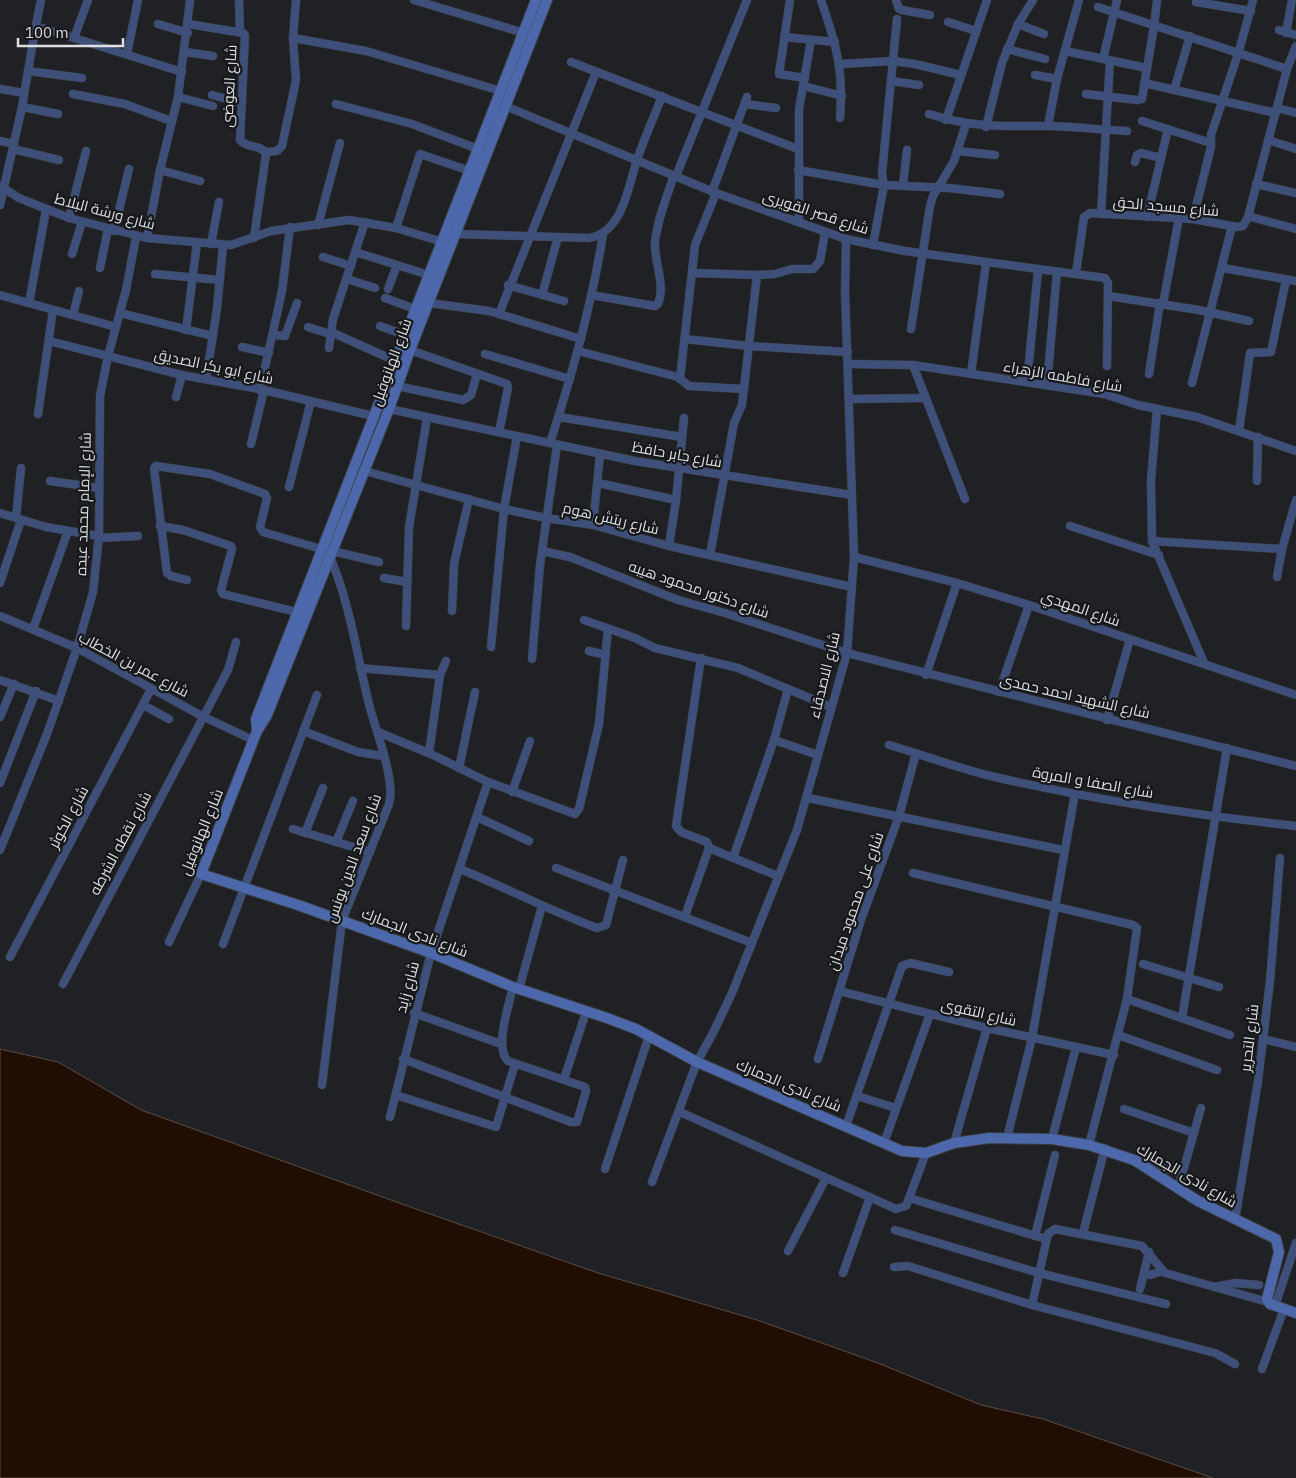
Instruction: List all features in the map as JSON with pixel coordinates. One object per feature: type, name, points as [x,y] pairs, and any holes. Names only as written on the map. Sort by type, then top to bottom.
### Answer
[{"type":"street","points":[[0,205],[2,187],[22,107],[41,0]]},
{"type":"street","points":[[74,38],[88,0]]},
{"type":"street","points":[[127,54],[138,0]]},
{"type":"street","points":[[147,238],[160,170],[178,97],[188,33],[190,0]]},
{"type":"street","points":[[239,0],[240,32]]},
{"type":"street","points":[[254,238],[266,152],[276,151],[282,146],[296,80],[293,38],[296,0]]},
{"type":"street","points":[[414,0],[524,33]]},
{"type":"street","name":"شارع الهانوفيل","points":[[169,942],[201,874],[255,736],[267,715],[365,471],[397,386],[405,335],[536,0]]},
{"type":"street","name":"شارع الهانوفيل","points":[[255,736],[256,719],[373,416],[400,363],[410,350],[547,0]]},
{"type":"street","points":[[591,295],[655,306],[658,304],[661,286],[655,254],[655,241],[675,176],[747,0]]},
{"type":"street","points":[[790,0],[778,74],[842,96]]},
{"type":"street","points":[[821,0],[840,64],[842,96],[840,118]]},
{"type":"street","points":[[896,0],[899,9],[930,14]]},
{"type":"street","points":[[946,120],[987,0]]},
{"type":"street","points":[[986,127],[1007,49],[1018,24],[1033,0]]},
{"type":"street","points":[[1048,126],[1057,79],[1079,0]]},
{"type":"street","points":[[1101,214],[1108,96],[1107,60],[1117,0]]},
{"type":"street","points":[[1086,94],[1139,100],[1142,96],[1157,0]]},
{"type":"street","points":[[1193,219],[1211,142],[1210,135],[1239,52],[1253,0]]},
{"type":"street","points":[[1292,0],[1283,31],[1296,35]]},
{"type":"street","points":[[1196,2],[1251,11]]},
{"type":"street","points":[[1098,7],[1239,52],[1287,71],[1296,77]]},
{"type":"street","points":[[873,245],[884,185],[882,173],[898,19]]},
{"type":"street","points":[[948,22],[976,31]]},
{"type":"street","points":[[158,24],[188,33]]},
{"type":"street","name":"شارع العوضى","points":[[188,24],[240,32],[245,35],[240,140],[246,145],[263,149],[266,152]]},
{"type":"street","points":[[1018,24],[1044,34]]},
{"type":"street","points":[[35,30],[42,28],[182,72]]},
{"type":"street","points":[[1174,90],[1190,36]]},
{"type":"street","points":[[784,37],[835,42]]},
{"type":"street","points":[[293,38],[366,51],[500,90]]},
{"type":"street","points":[[799,221],[799,109],[811,40]]},
{"type":"street","points":[[1296,46],[1276,110],[1248,217],[1296,229]]},
{"type":"street","points":[[1007,49],[1044,59]]},
{"type":"street","points":[[1065,50],[1147,68]]},
{"type":"street","points":[[185,52],[213,56]]},
{"type":"street","points":[[840,64],[893,61],[961,75]]},
{"type":"street","points":[[571,62],[662,96],[736,127],[798,149]]},
{"type":"street","points":[[28,72],[82,78]]},
{"type":"street","points":[[499,314],[508,285],[531,237],[596,72]]},
{"type":"street","points":[[1035,75],[1057,79]]},
{"type":"street","points":[[891,81],[919,85]]},
{"type":"street","points":[[1144,83],[1222,101],[1296,114]]},
{"type":"street","points":[[0,89],[24,93]]},
{"type":"street","points":[[73,94],[125,104],[172,121]]},
{"type":"street","points":[[212,95],[242,103]]},
{"type":"street","points":[[532,659],[542,551],[554,444],[559,417],[581,339],[603,234],[618,216],[637,159],[662,96]]},
{"type":"street","points":[[178,97],[213,106]]},
{"type":"street","points":[[680,379],[697,238],[736,127],[746,100],[776,108]]},
{"type":"street","points":[[336,104],[412,124],[478,148]]},
{"type":"street","name":"شارع قصر القويرى","points":[[505,106],[714,192],[846,239],[923,254],[1105,278],[1108,283],[1107,366]]},
{"type":"street","points":[[22,107],[58,114]]},
{"type":"street","points":[[929,114],[946,120],[986,127],[1048,126],[1127,132]]},
{"type":"street","points":[[1142,121],[1211,142]]},
{"type":"street","points":[[911,329],[929,212],[937,189],[948,173],[966,124]]},
{"type":"street","points":[[1147,217],[1168,129]]},
{"type":"street","points":[[1268,140],[1296,149]]},
{"type":"street","points":[[0,141],[13,147],[58,160]]},
{"type":"street","points":[[318,225],[340,143]]},
{"type":"street","points":[[69,218],[86,150]]},
{"type":"street","points":[[903,185],[908,150]]},
{"type":"street","points":[[957,151],[995,155]]},
{"type":"street","points":[[1135,162],[1137,155],[1141,153],[1161,158]]},
{"type":"street","points":[[396,228],[420,154],[470,170]]},
{"type":"street","points":[[100,268],[129,169]]},
{"type":"street","points":[[160,170],[200,180]]},
{"type":"street","points":[[798,170],[884,185],[1000,194]]},
{"type":"street","points":[[1256,184],[1296,193]]},
{"type":"street","name":"شارع ورشة البلاط","points":[[2,187],[46,210],[82,222],[147,238],[223,245],[239,244],[290,227],[349,220],[396,228],[442,242]]},
{"type":"street","points":[[211,244],[219,202]]},
{"type":"street","points":[[30,304],[46,210]]},
{"type":"street","name":"شارع مسجد الحق","points":[[1076,274],[1084,217],[1090,213],[1193,219],[1232,226],[1243,226],[1248,217]]},
{"type":"street","points":[[1149,374],[1178,218]]},
{"type":"street","points":[[72,254],[82,222]]},
{"type":"street","points":[[329,348],[330,333],[365,222]]},
{"type":"street","points":[[1192,383],[1223,268],[1232,226]]},
{"type":"street","points":[[251,444],[274,335],[290,227]]},
{"type":"street","points":[[692,273],[757,275],[816,268],[820,261],[825,232]]},
{"type":"street","points":[[456,234],[486,233],[531,237],[589,238],[603,234]]},
{"type":"street","name":"شارع الإمام محمد عبده","points":[[0,850],[59,701],[93,592],[99,537],[100,405],[108,356],[120,313],[136,236]]},
{"type":"street","points":[[542,295],[558,237]]},
{"type":"street","name":"شارع الاصدقاء","points":[[652,1182],[680,1112],[697,1062],[713,1033],[752,943],[808,798],[818,755],[847,653],[854,557],[845,292],[846,239]]},
{"type":"street","points":[[186,330],[198,243]]},
{"type":"street","points":[[206,379],[213,336],[223,245]]},
{"type":"street","points":[[355,252],[429,275]]},
{"type":"street","points":[[323,256],[351,266]]},
{"type":"street","points":[[971,374],[986,263]]},
{"type":"street","points":[[388,289],[397,265]]},
{"type":"street","points":[[1223,268],[1296,281]]},
{"type":"street","points":[[1027,382],[1038,270]]},
{"type":"street","points":[[1047,385],[1057,272]]},
{"type":"street","points":[[155,274],[220,280]]},
{"type":"street","points":[[710,555],[734,423],[742,405],[757,275]]},
{"type":"street","points":[[346,279],[375,288]]},
{"type":"street","points":[[1238,431],[1250,353],[1271,352],[1286,280]]},
{"type":"street","points":[[508,285],[564,302]]},
{"type":"street","points":[[73,315],[79,292]]},
{"type":"street","points":[[0,295],[116,327]]},
{"type":"street","points":[[1108,296],[1249,321]]},
{"type":"street","points":[[384,298],[415,309]]},
{"type":"street","points":[[274,335],[285,336],[296,303]]},
{"type":"street","points":[[429,303],[499,314],[581,339]]},
{"type":"street","points":[[38,414],[53,310]]},
{"type":"street","points":[[120,313],[213,336]]},
{"type":"street","points":[[380,326],[405,335]]},
{"type":"street","points":[[308,327],[330,333],[400,363]]},
{"type":"street","points":[[685,339],[749,346],[848,352]]},
{"type":"street","name":"شارع ابو بكر الصديق","points":[[49,341],[182,375],[262,390],[373,416]]},
{"type":"street","points":[[242,347],[269,353]]},
{"type":"street","points":[[410,350],[508,386],[499,432]]},
{"type":"street","points":[[578,351],[680,379],[689,386],[744,389]]},
{"type":"street","points":[[485,354],[570,379]]},
{"type":"street","name":"شارع فاطمه الزهراء","points":[[848,364],[913,365],[1104,394],[1156,409],[1196,417],[1296,451]]},
{"type":"street","points":[[913,365],[965,499]]},
{"type":"street","points":[[397,386],[463,400],[471,395],[477,374]]},
{"type":"street","points":[[176,397],[182,375]]},
{"type":"street","points":[[849,399],[925,398]]},
{"type":"street","points":[[289,487],[311,401]]},
{"type":"street","name":"شارع جابر حافظ","points":[[389,409],[600,454],[725,476],[852,495]]},
{"type":"street","points":[[1156,409],[1151,480],[1152,541],[1204,663]]},
{"type":"street","points":[[559,417],[682,437]]},
{"type":"street","points":[[406,626],[409,527],[427,418]]},
{"type":"street","points":[[669,546],[680,468],[684,418]]},
{"type":"street","points":[[491,648],[504,509],[516,436]]},
{"type":"street","points":[[1257,481],[1258,437]]},
{"type":"street","points":[[593,525],[600,454]]},
{"type":"street","points":[[187,580],[168,575],[160,526],[154,467],[210,474],[265,494],[267,498],[260,528],[263,532],[321,548]]},
{"type":"street","points":[[0,583],[18,519],[21,468]]},
{"type":"street","name":"شارع ريتش هوم","points":[[365,471],[504,509],[593,525],[669,546],[852,587]]},
{"type":"street","points":[[50,481],[99,488]]},
{"type":"street","name":"شارع ريتش هوم","points":[[598,483],[676,500]]},
{"type":"street","points":[[452,611],[454,564],[469,500]]},
{"type":"street","points":[[1277,577],[1282,549],[1296,500]]},
{"type":"street","points":[[0,513],[46,527],[99,537],[138,536]]},
{"type":"street","points":[[160,526],[183,530],[231,546],[232,549],[221,590],[223,594],[297,612]]},
{"type":"street","points":[[1070,526],[1159,555]]},
{"type":"street","points":[[33,629],[68,531]]},
{"type":"street","points":[[1152,541],[1282,549]]},
{"type":"street","name":"شارع دكتور محمود هيبه","points":[[542,551],[570,557],[656,592],[847,653]]},
{"type":"street","points":[[331,554],[379,562]]},
{"type":"street","name":"شارع سعد الدين يونس","points":[[322,1086],[342,921],[391,798],[378,732],[331,554]]},
{"type":"street","name":"شارع المهدي","points":[[854,557],[957,583],[1029,605],[1296,695]]},
{"type":"street","points":[[384,578],[408,582]]},
{"type":"street","points":[[926,675],[957,583]]},
{"type":"street","points":[[999,692],[1029,605]]},
{"type":"street","name":"شارع عمر بن الخطاب","points":[[0,616],[77,648],[202,716],[255,736]]},
{"type":"street","points":[[584,620],[655,648],[738,668],[831,708]]},
{"type":"street","points":[[378,732],[429,753],[512,792],[572,815],[575,814],[579,809],[599,724],[608,628]]},
{"type":"street","points":[[1107,720],[1130,640]]},
{"type":"street","name":"شارع نقطه الشرطه","points":[[62,984],[228,670],[236,642]]},
{"type":"street","points":[[589,651],[606,655]]},
{"type":"street","name":"شارع الشهيد احمد حمدى","points":[[847,653],[926,675],[1296,766]]},
{"type":"street","points":[[701,658],[676,826],[681,832],[706,842],[710,848],[778,876]]},
{"type":"street","points":[[429,753],[440,675],[446,661]]},
{"type":"street","points":[[360,668],[440,675]]},
{"type":"street","points":[[0,680],[36,691],[59,701]]},
{"type":"street","points":[[0,717],[14,684]]},
{"type":"street","name":"شارع الكوثر","points":[[10,957],[151,689]]},
{"type":"street","points":[[733,858],[774,740],[788,689]]},
{"type":"street","points":[[0,783],[36,691]]},
{"type":"street","points":[[459,768],[475,692]]},
{"type":"street","points":[[223,944],[317,695]]},
{"type":"street","points":[[143,705],[169,719]]},
{"type":"street","points":[[303,732],[350,750],[383,756]]},
{"type":"street","points":[[774,740],[818,755]]},
{"type":"street","points":[[512,792],[530,741]]},
{"type":"street","name":"شارع الصفا و المروة","points":[[889,744],[993,777],[1216,817],[1296,826]]},
{"type":"street","points":[[1182,1018],[1227,748]]},
{"type":"street","name":"شارع على محمود ميدان","points":[[818,1059],[861,920],[899,816],[916,753]]},
{"type":"street","name":"شارع زايد","points":[[390,1117],[414,1013],[431,952],[488,782]]},
{"type":"street","points":[[305,833],[323,788]]},
{"type":"street","points":[[1007,1138],[1032,1038],[1075,793]]},
{"type":"street","points":[[808,798],[1064,850]]},
{"type":"street","points":[[336,842],[353,801]]},
{"type":"street","points":[[477,817],[529,841]]},
{"type":"street","points":[[293,829],[370,852]]},
{"type":"street","points":[[685,916],[710,848]]},
{"type":"street","name":"شارع التحرير","points":[[1235,1220],[1263,1040],[1270,982],[1280,858]]},
{"type":"street","points":[[460,869],[528,897],[542,906],[600,928],[606,925],[623,860]]},
{"type":"street","points":[[556,868],[752,943]]},
{"type":"street","points":[[913,873],[1133,925],[1138,930],[1127,999],[1114,1055],[1089,1145]]},
{"type":"street","name":"شارع نادى الجمارك","points":[[201,874],[431,952],[516,988],[649,1036],[697,1062],[884,1143],[914,1153],[926,1153],[972,1139],[1052,1139],[1104,1148],[1134,1160],[1178,1189],[1235,1220],[1276,1239],[1279,1245],[1267,1297],[1276,1305]]},
{"type":"street","points":[[403,1059],[574,1122],[579,1120],[586,1088],[515,1064],[504,1058],[501,1044],[516,988],[542,906]]},
{"type":"street","points":[[846,1126],[900,969],[906,963],[949,972]]},
{"type":"street","points":[[1143,964],[1219,987]]},
{"type":"street","name":"شارع التقوى","points":[[839,990],[987,1028],[1114,1055]]},
{"type":"street","points":[[1127,999],[1230,1035]]},
{"type":"street","points":[[564,1079],[586,1012]]},
{"type":"street","points":[[414,1013],[501,1044]]},
{"type":"street","points":[[884,1143],[930,1014]]},
{"type":"street","points":[[954,1143],[987,1028]]},
{"type":"street","points":[[1118,1035],[1217,1070]]},
{"type":"street","points":[[605,1168],[649,1036]]},
{"type":"street","points":[[1263,1040],[1296,1047]]},
{"type":"street","points":[[1052,1139],[1076,1047]]},
{"type":"street","points":[[400,1096],[494,1127],[498,1126],[515,1064]]},
{"type":"street","points":[[857,1096],[896,1108]]},
{"type":"street","points":[[1178,1189],[1201,1108]]},
{"type":"street","points":[[1124,1109],[1194,1133]]},
{"type":"street","points":[[680,1112],[900,1209],[906,1206],[926,1153]]},
{"type":"street","points":[[1083,1234],[1104,1148]]},
{"type":"street","points":[[1034,1236],[1054,1155]]},
{"type":"street","points":[[1134,1160],[1151,1160],[1181,1175]]},
{"type":"street","points":[[788,1251],[826,1178]]},
{"type":"street","points":[[843,1273],[870,1197]]},
{"type":"street","points":[[909,1198],[1046,1239]]},
{"type":"street","points":[[1032,1305],[1046,1239],[1048,1234],[1055,1229],[1138,1244],[1149,1252],[1162,1271]]},
{"type":"street","points":[[896,1230],[1039,1273],[1166,1304]]},
{"type":"street","points":[[1262,1369],[1276,1305],[1296,1244]]},
{"type":"street","points":[[1140,1289],[1149,1252]]},
{"type":"street","points":[[894,1267],[908,1266],[1032,1305],[1215,1353],[1235,1364]]},
{"type":"street","points":[[1144,1273],[1150,1275],[1162,1271],[1276,1305],[1296,1313]]},
{"type":"street","points":[[1213,1287],[1236,1283],[1259,1285]]},
{"type":"shaded area","points":[[0,1049],[58,1062],[141,1110],[416,1209],[598,1273],[757,1320],[878,1363],[981,1405],[1043,1419],[1213,1478],[0,1478]]}]
